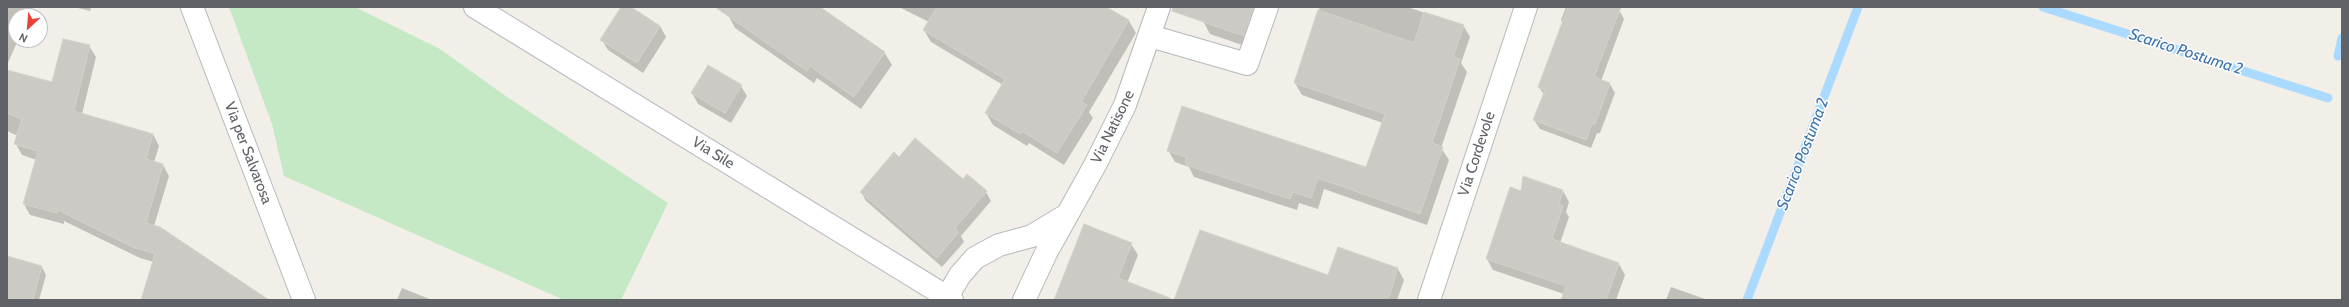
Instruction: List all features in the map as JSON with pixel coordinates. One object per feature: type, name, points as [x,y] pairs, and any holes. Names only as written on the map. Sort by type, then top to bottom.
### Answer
[{"type":"street","name":"Via per Salvarosa","points":[[192,7],[304,300]]},
{"type":"street","name":"Via Sile","points":[[475,7],[949,298]]},
{"type":"street","name":"Via Natisone","points":[[1024,300],[1046,253],[1125,105],[1159,7]]},
{"type":"street","points":[[1150,36],[1247,64],[1267,7]]},
{"type":"street","name":"Via Cordevole","points":[[1429,300],[1526,7]]},
{"type":"street","points":[[949,298],[960,275],[975,258],[999,245],[1032,236],[1068,214]]},
{"type":"green space","points":[[229,7],[355,7],[440,49],[507,97],[668,203],[621,300],[564,300],[284,176],[272,124]]},
{"type":"building","points":[[621,7],[631,7],[660,26],[637,63],[600,40]]},
{"type":"building","points":[[715,7],[820,7],[885,52],[854,97],[810,66],[807,71]]},
{"type":"building","points":[[937,7],[1106,7],[1129,20],[1081,102],[1087,105],[1057,153],[1022,131],[1020,134],[985,113],[1005,79],[923,30]]},
{"type":"building","points":[[1173,7],[1254,7],[1244,36],[1172,11]]},
{"type":"building","points":[[1568,7],[1621,7],[1594,77],[1610,83],[1595,124],[1592,124],[1586,140],[1533,120],[1545,90],[1538,87]]},
{"type":"building","points":[[1318,10],[1414,43],[1424,12],[1464,25],[1453,57],[1460,59],[1432,143],[1443,147],[1420,214],[1318,178],[1311,198],[1293,192],[1290,199],[1186,165],[1186,157],[1167,151],[1182,106],[1366,167],[1385,114],[1294,83]]},
{"type":"building","points":[[63,39],[90,45],[74,111],[153,134],[146,159],[163,164],[146,223],[160,227],[269,300],[141,300],[155,254],[133,247],[58,210],[57,213],[23,204],[38,151],[14,144],[22,119],[7,113],[7,70],[52,82]]},
{"type":"building","points":[[708,65],[742,85],[725,113],[691,93]]},
{"type":"building","points":[[915,138],[963,179],[967,174],[987,191],[955,228],[959,232],[937,258],[860,192],[894,152],[899,157]]},
{"type":"building","points":[[1523,176],[1563,190],[1559,204],[1563,206],[1552,239],[1619,263],[1606,300],[1561,300],[1566,286],[1486,259],[1510,187],[1521,191]]},
{"type":"building","points":[[1084,224],[1132,243],[1118,278],[1170,298],[1169,300],[1054,300]]},
{"type":"building","points":[[1200,230],[1328,275],[1338,247],[1398,268],[1388,300],[1174,300]]},
{"type":"building","points":[[7,256],[42,266],[33,300],[7,300]]},
{"type":"waterway","name":"Scarico Postuma 2","points":[[1747,300],[1858,7]]},
{"type":"waterway","name":"Scarico Postuma 2","points":[[2043,7],[2328,98]]},
{"type":"waterway","name":"Scarico Postuma 2","points":[[2338,56],[2342,38]]}]
